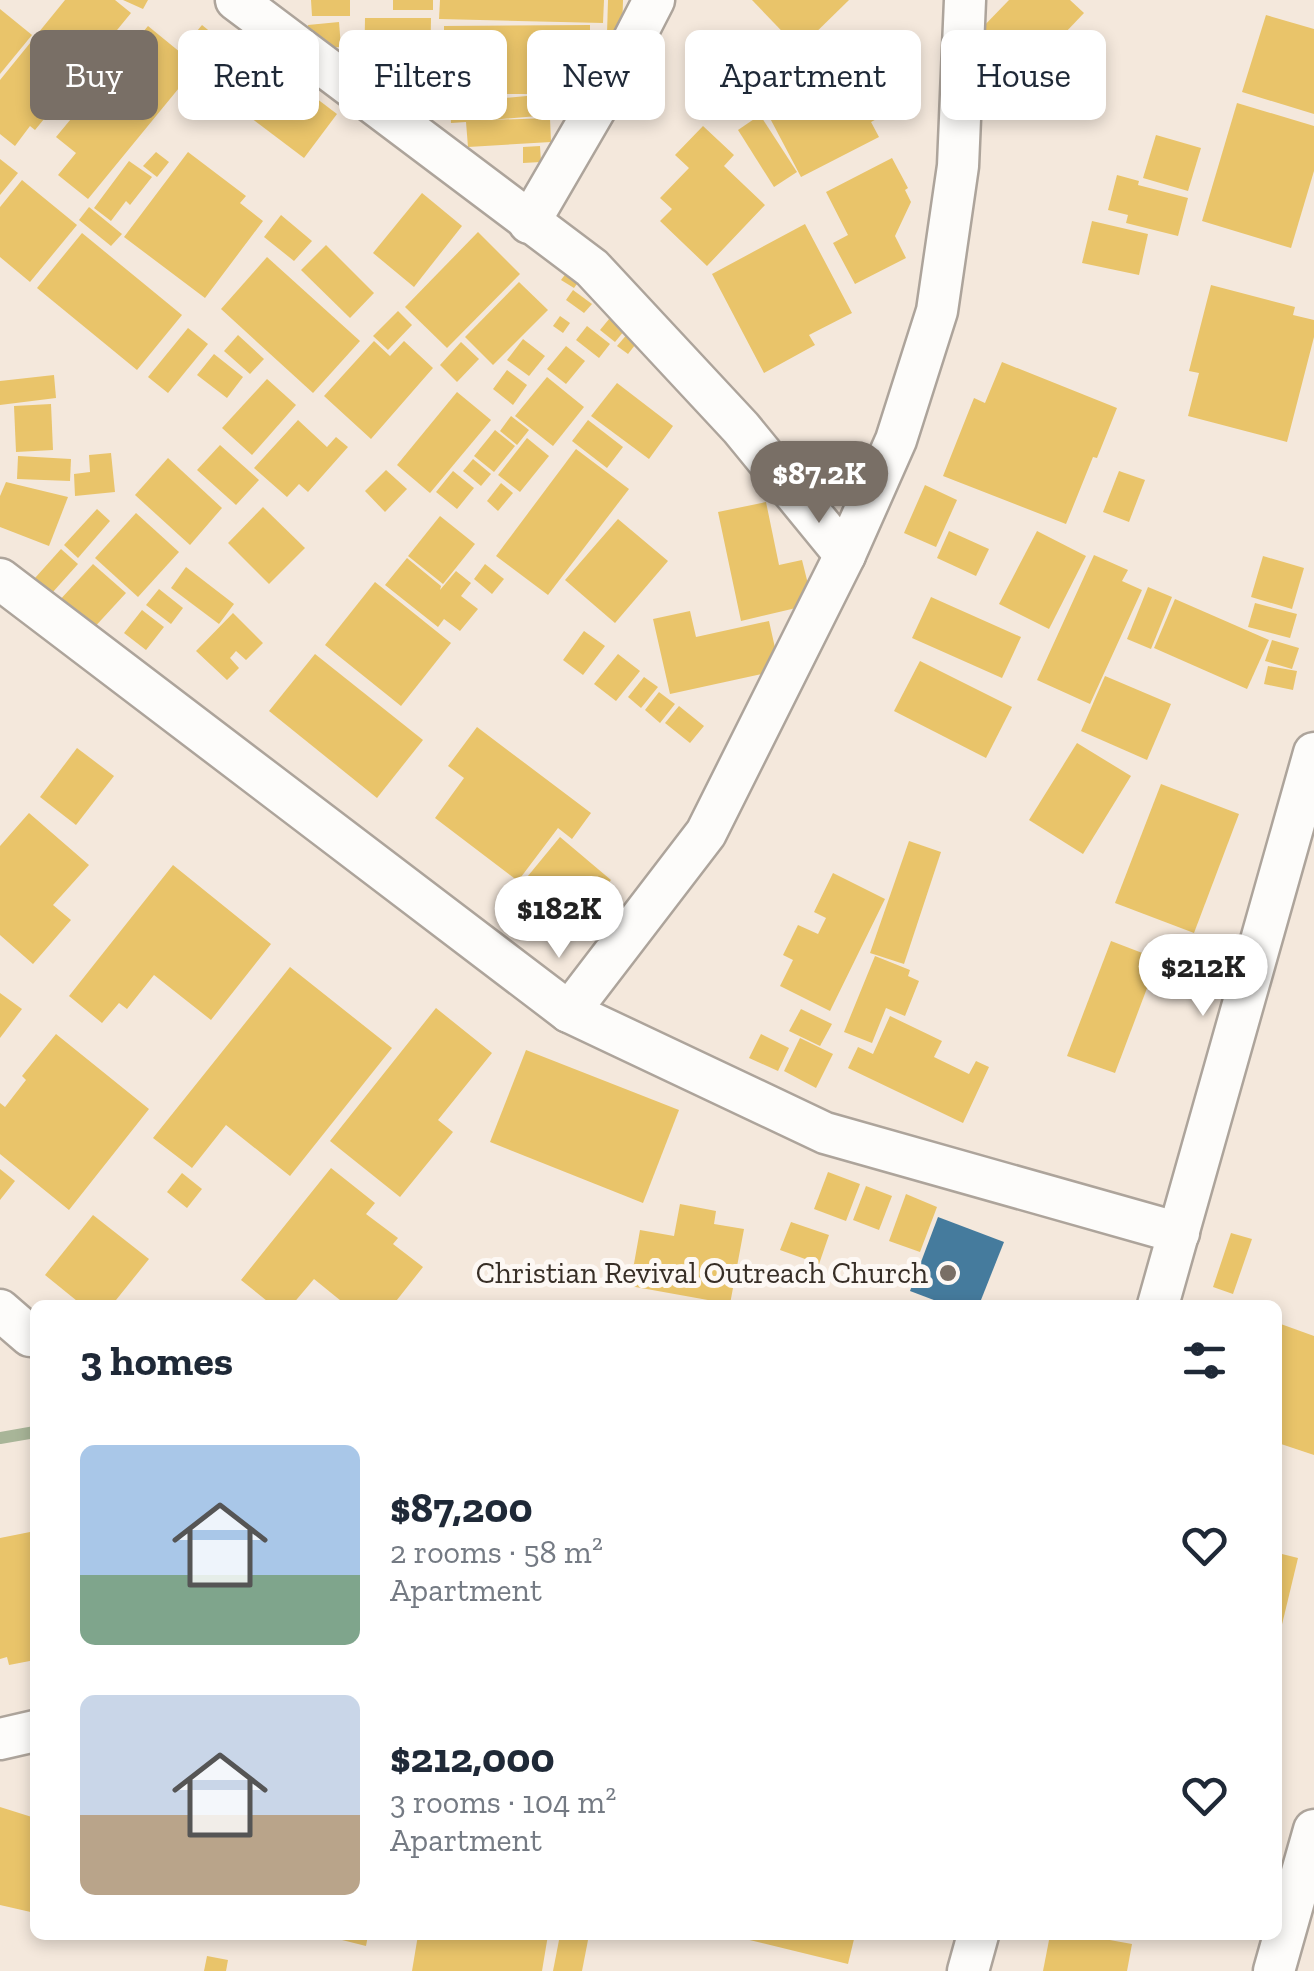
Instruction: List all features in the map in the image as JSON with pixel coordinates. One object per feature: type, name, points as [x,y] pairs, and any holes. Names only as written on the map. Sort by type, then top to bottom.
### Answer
[{"type":"street","points":[[236,0],[592,268],[740,428],[845,556]]},
{"type":"street","points":[[528,222],[618,70],[654,0]]},
{"type":"street","points":[[568,1012],[706,833],[845,556],[896,440],[937,311],[958,166],[965,0]]},
{"type":"street","points":[[0,579],[568,1012],[825,1133],[1179,1233]]},
{"type":"street","points":[[1159,1300],[1314,753]]},
{"type":"street","points":[[0,1738],[30,1732]]},
{"type":"street","points":[[1274,1971],[1314,1830]]},
{"type":"street","points":[[968,1971],[977,1940]]},
{"type":"building: Homes","points":[[65,0],[115,0],[131,13],[117,30],[41,30]]},
{"type":"building: Homes","points":[[123,0],[148,0],[143,9]]},
{"type":"building: Homes","points":[[311,0],[350,0],[350,16],[312,16]]},
{"type":"building: Homes","points":[[393,0],[433,0],[433,10],[393,10]]},
{"type":"building: Homes","points":[[440,0],[604,0],[603,23],[439,19]]},
{"type":"building: Homes","points":[[608,0],[623,0],[622,30],[607,30]]},
{"type":"building: Homes","points":[[752,0],[849,0],[818,30],[781,30]]},
{"type":"building: Homes","points":[[1009,0],[1070,0],[1084,13],[1068,30],[980,30]]},
{"type":"building: Homes","points":[[0,9],[30,37],[0,74]]},
{"type":"building: Homes","points":[[1266,15],[1314,29],[1314,114],[1242,92]]},
{"type":"building: Homes","points":[[365,18],[431,18],[431,30],[365,30]]},
{"type":"building: Homes","points":[[339,22],[339,47],[319,48],[319,30],[308,30],[308,25]]},
{"type":"building: Homes","points":[[590,25],[590,30],[527,30],[527,94],[507,94],[507,30],[444,30],[444,26]]},
{"type":"building: Homes","points":[[158,34],[178,50],[178,89],[158,114]]},
{"type":"building: Homes","points":[[30,43],[30,120],[43,120],[35,130],[30,126],[15,146],[0,134],[0,80]]},
{"type":"building: Homes","points":[[527,96],[527,117],[507,119],[507,98]]},
{"type":"building: Homes","points":[[319,100],[337,114],[304,158],[254,120],[319,120]]},
{"type":"building: Homes","points":[[1237,103],[1314,126],[1314,171],[1291,248],[1202,221]]},
{"type":"building: Homes","points":[[70,120],[153,120],[88,199],[58,175],[76,153],[56,137]]},
{"type":"building: Homes","points":[[451,120],[550,120],[551,142],[468,147],[466,122]]},
{"type":"building: Homes","points":[[753,120],[763,120],[797,172],[774,187],[738,130]]},
{"type":"building: Homes","points":[[771,120],[875,120],[871,122],[879,137],[801,177]]},
{"type":"building: Homes","points":[[703,126],[734,155],[724,166],[765,205],[707,266],[660,221],[672,209],[660,198],[689,168],[675,155]]},
{"type":"building: Homes","points":[[1156,135],[1201,148],[1188,191],[1143,178]]},
{"type":"building: Homes","points":[[540,146],[541,162],[523,163],[523,147]]},
{"type":"building: Homes","points":[[156,152],[169,162],[157,177],[143,166]]},
{"type":"building: Homes","points":[[188,152],[246,196],[240,203],[263,221],[205,298],[124,237]]},
{"type":"building: Homes","points":[[892,158],[911,202],[895,236],[906,258],[855,284],[833,243],[848,235],[826,192]]},
{"type":"building: Homes","points":[[0,159],[18,173],[0,195]]},
{"type":"building: Homes","points":[[129,161],[152,177],[111,221],[94,208]]},
{"type":"building: Homes","points":[[1117,175],[1139,181],[1138,185],[1188,198],[1178,236],[1126,223],[1128,215],[1108,210]]},
{"type":"building: Homes","points":[[22,180],[77,225],[30,282],[0,257],[0,207]]},
{"type":"building: Homes","points":[[422,193],[462,226],[414,287],[373,253]]},
{"type":"building: Homes","points":[[89,207],[122,234],[111,246],[79,220]]},
{"type":"building: Homes","points":[[281,215],[312,241],[294,261],[264,237]]},
{"type":"building: Homes","points":[[1092,221],[1148,234],[1139,275],[1082,263]]},
{"type":"building: Homes","points":[[805,224],[852,313],[809,335],[815,345],[764,373],[712,274]]},
{"type":"building: Homes","points":[[478,232],[520,274],[447,348],[405,307]]},
{"type":"building: Homes","points":[[82,233],[182,315],[137,370],[37,288]]},
{"type":"building: Homes","points":[[326,245],[374,293],[350,318],[301,270]]},
{"type":"building: Homes","points":[[267,257],[360,341],[313,393],[221,309]]},
{"type":"building: Homes","points":[[573,264],[585,273],[574,288],[561,280]]},
{"type":"building: Homes","points":[[519,282],[548,310],[493,365],[465,337]]},
{"type":"building: Homes","points":[[1211,285],[1295,307],[1293,315],[1314,320],[1314,337],[1287,442],[1188,416],[1199,373],[1189,371]]},
{"type":"building: Homes","points":[[573,290],[592,304],[584,313],[566,300]]},
{"type":"building: Homes","points":[[398,311],[412,325],[388,350],[373,336]]},
{"type":"building: Homes","points":[[614,313],[629,325],[615,342],[600,330]]},
{"type":"building: Homes","points":[[560,316],[570,323],[563,333],[553,326]]},
{"type":"building: Homes","points":[[587,326],[610,344],[599,358],[576,340]]},
{"type":"building: Homes","points":[[188,328],[208,344],[168,393],[148,377]]},
{"type":"building: Homes","points":[[629,332],[639,340],[628,354],[617,346]]},
{"type":"building: Homes","points":[[238,335],[264,359],[250,374],[224,351]]},
{"type":"building: Homes","points":[[523,339],[545,356],[529,376],[507,360]]},
{"type":"building: Homes","points":[[374,341],[390,356],[404,341],[433,368],[371,439],[324,396]]},
{"type":"building: Homes","points":[[461,342],[479,359],[457,382],[440,365]]},
{"type":"building: Homes","points":[[566,346],[585,361],[566,384],[547,369]]},
{"type":"building: Homes","points":[[214,354],[243,377],[227,398],[197,375]]},
{"type":"building: Homes","points":[[1002,362],[1117,408],[1066,524],[943,476],[974,398],[985,403]]},
{"type":"building: Homes","points":[[507,370],[527,385],[513,405],[493,389]]},
{"type":"building: Homes","points":[[54,375],[56,398],[0,405],[0,381]]},
{"type":"building: Homes","points":[[547,377],[584,407],[553,446],[515,416]]},
{"type":"building: Homes","points":[[267,379],[296,405],[252,455],[222,428]]},
{"type":"building: Homes","points":[[617,383],[673,426],[649,459],[591,416]]},
{"type":"building: Homes","points":[[457,392],[491,420],[430,493],[397,465]]},
{"type":"building: Homes","points":[[51,404],[53,450],[16,452],[14,406]]},
{"type":"building: Homes","points":[[511,416],[529,430],[517,445],[500,431]]},
{"type":"building: Homes","points":[[298,420],[327,447],[336,437],[348,447],[308,492],[299,484],[287,497],[254,468]]},
{"type":"building: Homes","points":[[588,420],[623,447],[607,468],[572,441]]},
{"type":"building: Homes","points":[[495,430],[515,446],[494,472],[474,456]]},
{"type":"building: Homes","points":[[527,438],[549,456],[520,492],[498,475]]},
{"type":"building: Homes","points":[[220,445],[259,480],[236,505],[197,470]]},
{"type":"building: Homes","points":[[576,449],[629,489],[548,595],[496,556]]},
{"type":"building: Homes","points":[[111,453],[115,492],[75,496],[74,474],[90,472],[89,455]]},
{"type":"building: Homes","points":[[18,456],[71,459],[70,481],[17,479]]},
{"type":"building: Homes","points":[[168,458],[222,508],[190,545],[135,495]]},
{"type":"building: Homes","points":[[473,459],[491,474],[481,486],[463,471]]},
{"type":"building: Homes","points":[[386,470],[407,489],[385,512],[365,491]]},
{"type":"building: Homes","points":[[453,471],[474,488],[457,509],[436,492]]},
{"type":"building: Homes","points":[[1119,471],[1145,480],[1129,522],[1103,512]]},
{"type":"building: Homes","points":[[6,482],[68,497],[49,546],[0,527],[0,496]]},
{"type":"building: Homes","points":[[501,483],[513,493],[498,511],[487,501]]},
{"type":"building: Homes","points":[[925,485],[957,500],[936,547],[904,533]]},
{"type":"building: Homes","points":[[766,502],[779,565],[802,560],[813,604],[741,621],[718,512]]},
{"type":"building: Homes","points":[[263,507],[305,548],[269,584],[228,543]]},
{"type":"building: Homes","points":[[97,509],[110,521],[78,558],[64,545]]},
{"type":"building: Homes","points":[[136,513],[179,552],[138,597],[95,558]]},
{"type":"building: Homes","points":[[440,516],[475,544],[443,584],[408,556]]},
{"type":"building: Homes","points":[[618,519],[668,561],[615,623],[565,580]]},
{"type":"building: Homes","points":[[949,531],[989,549],[976,576],[937,558]]},
{"type":"building: Homes","points":[[1037,531],[1086,556],[1049,629],[999,604]]},
{"type":"building: Homes","points":[[61,549],[78,564],[52,593],[35,578]]},
{"type":"building: Homes","points":[[1094,555],[1128,570],[1122,581],[1142,590],[1090,704],[1037,680]]},
{"type":"building: Homes","points":[[1263,556],[1304,568],[1292,609],[1251,597]]},
{"type":"building: Homes","points":[[407,558],[441,586],[440,590],[456,571],[471,583],[461,596],[478,609],[460,631],[444,619],[438,627],[385,585]]},
{"type":"building: Homes","points":[[93,564],[126,593],[91,631],[58,602]]},
{"type":"building: Homes","points":[[485,564],[504,579],[492,594],[474,579]]},
{"type":"building: Homes","points":[[186,567],[234,604],[219,624],[171,588]]},
{"type":"building: Homes","points":[[375,582],[451,643],[401,706],[325,645]]},
{"type":"building: Homes","points":[[1148,587],[1172,597],[1151,649],[1127,639]]},
{"type":"building: Homes","points":[[159,589],[183,608],[171,624],[146,605]]},
{"type":"building: Homes","points":[[931,597],[1021,637],[1002,678],[912,638]]},
{"type":"building: Homes","points":[[1175,599],[1269,640],[1247,689],[1154,648]]},
{"type":"building: Homes","points":[[1255,603],[1297,614],[1290,638],[1248,627]]},
{"type":"building: Homes","points":[[142,610],[164,627],[146,650],[124,633]]},
{"type":"building: Homes","points":[[690,611],[696,637],[769,621],[780,670],[670,694],[653,619]]},
{"type":"building: Homes","points":[[233,613],[263,643],[246,660],[236,651],[230,658],[239,668],[227,680],[196,651]]},
{"type":"building: Homes","points":[[584,631],[605,646],[583,675],[563,660]]},
{"type":"building: Homes","points":[[1272,640],[1299,648],[1292,669],[1265,661]]},
{"type":"building: Homes","points":[[315,654],[423,740],[377,798],[269,711]]},
{"type":"building: Homes","points":[[618,654],[640,671],[616,701],[594,684]]},
{"type":"building: Homes","points":[[920,661],[1012,707],[986,758],[894,711]]},
{"type":"building: Homes","points":[[1268,666],[1297,671],[1293,690],[1264,684]]},
{"type":"building: Homes","points":[[1105,676],[1171,704],[1147,760],[1081,731]]},
{"type":"building: Homes","points":[[644,677],[658,687],[641,708],[628,697]]},
{"type":"building: Homes","points":[[659,692],[675,704],[660,723],[645,710]]},
{"type":"building: Homes","points":[[679,706],[704,726],[690,743],[665,723]]},
{"type":"building: Homes","points":[[477,727],[591,813],[572,839],[558,828],[518,881],[435,818],[464,778],[448,766]]},
{"type":"building: Homes","points":[[1077,743],[1131,776],[1083,854],[1029,820]]},
{"type":"building: Homes","points":[[77,748],[114,776],[76,825],[40,797]]},
{"type":"building: Homes","points":[[1161,784],[1239,814],[1194,933],[1115,903]]},
{"type":"building: Homes","points":[[29,813],[89,865],[53,905],[71,920],[33,964],[0,935],[0,846]]},
{"type":"building: Homes","points":[[560,837],[611,880],[575,924],[523,882]]},
{"type":"building: Homes","points":[[909,841],[941,852],[904,964],[870,953]]},
{"type":"building: Homes","points":[[173,865],[271,944],[211,1020],[154,975],[127,1009],[119,1003],[102,1023],[69,996]]},
{"type":"building: Homes","points":[[833,873],[885,899],[830,1011],[780,986],[793,960],[783,955],[798,925],[818,934],[826,918],[814,912]]},
{"type":"building: Homes","points":[[1111,941],[1158,959],[1115,1073],[1067,1056]]},
{"type":"building: Homes","points":[[875,956],[910,970],[908,976],[919,981],[905,1016],[886,1008],[872,1043],[844,1032]]},
{"type":"building: Homes","points":[[290,967],[392,1048],[290,1176],[226,1125],[192,1168],[153,1138]]},
{"type":"building: Homes","points":[[0,993],[22,1009],[0,1038]]},
{"type":"building: Homes","points":[[436,1008],[492,1053],[438,1120],[453,1132],[400,1197],[330,1141]]},
{"type":"building: Homes","points":[[801,1009],[832,1024],[820,1046],[789,1031]]},
{"type":"building: Homes","points":[[890,1016],[942,1041],[934,1057],[969,1074],[976,1061],[989,1067],[963,1123],[848,1068],[858,1047],[873,1054]]},
{"type":"building: Homes","points":[[56,1034],[149,1109],[69,1210],[0,1154],[0,1103],[5,1107],[26,1080],[22,1076]]},
{"type":"building: Homes","points":[[761,1034],[789,1048],[778,1071],[749,1058]]},
{"type":"building: Homes","points":[[800,1038],[833,1054],[816,1088],[784,1071]]},
{"type":"building: Homes","points":[[526,1050],[679,1110],[643,1203],[490,1142]]},
{"type":"building: Homes","points":[[331,1168],[375,1203],[366,1214],[398,1238],[393,1244],[423,1267],[397,1300],[340,1300],[314,1279],[296,1300],[266,1300],[241,1280]]},
{"type":"building: Homes","points":[[0,1169],[15,1181],[0,1200]]},
{"type":"building: Homes","points":[[828,1172],[860,1184],[846,1221],[814,1209]]},
{"type":"building: Homes","points":[[182,1173],[202,1189],[187,1208],[167,1192]]},
{"type":"building: Homes","points":[[866,1186],[892,1196],[879,1230],[853,1220]]},
{"type":"building: Homes","points":[[906,1194],[937,1207],[920,1252],[889,1241]]},
{"type":"building: Homes","points":[[680,1204],[716,1211],[714,1224],[744,1229],[731,1300],[708,1300],[630,1286],[640,1230],[674,1236]]},
{"type":"building: Homes","points":[[93,1215],[149,1259],[116,1300],[76,1300],[45,1275]]},
{"type":"building: Homes","points":[[791,1222],[829,1235],[819,1264],[780,1250]]},
{"type":"building: Homes","points":[[1231,1233],[1252,1239],[1233,1294],[1213,1287]]},
{"type":"building: Homes","points":[[1282,1324],[1314,1336],[1314,1455],[1282,1444]]},
{"type":"building: Homes","points":[[30,1532],[30,1661],[9,1665],[7,1657],[0,1659],[0,1538]]},
{"type":"building: Homes","points":[[1282,1554],[1298,1558],[1282,1625]]},
{"type":"building: Homes","points":[[0,1807],[30,1816],[30,1912],[0,1905]]},
{"type":"building: Homes","points":[[342,1940],[367,1940],[366,1946]]},
{"type":"building: Homes","points":[[417,1940],[547,1940],[542,1971],[412,1971]]},
{"type":"building: Homes","points":[[559,1940],[588,1940],[582,1971],[553,1971]]},
{"type":"building: Homes","points":[[750,1940],[854,1940],[848,1964]]},
{"type":"building: Homes","points":[[1049,1940],[1132,1944],[1127,1971],[1043,1971]]},
{"type":"building: Homes","points":[[207,1956],[228,1960],[226,1971],[204,1971]]},
{"type":"building: Public","points":[[938,1217],[1004,1242],[981,1300],[934,1300],[910,1291]]},
{"type":"waterway","points":[[0,1438],[30,1433]]},
{"type":"place","name":"Christian Revival Outreach Church","points":[[948,1273]]}]
